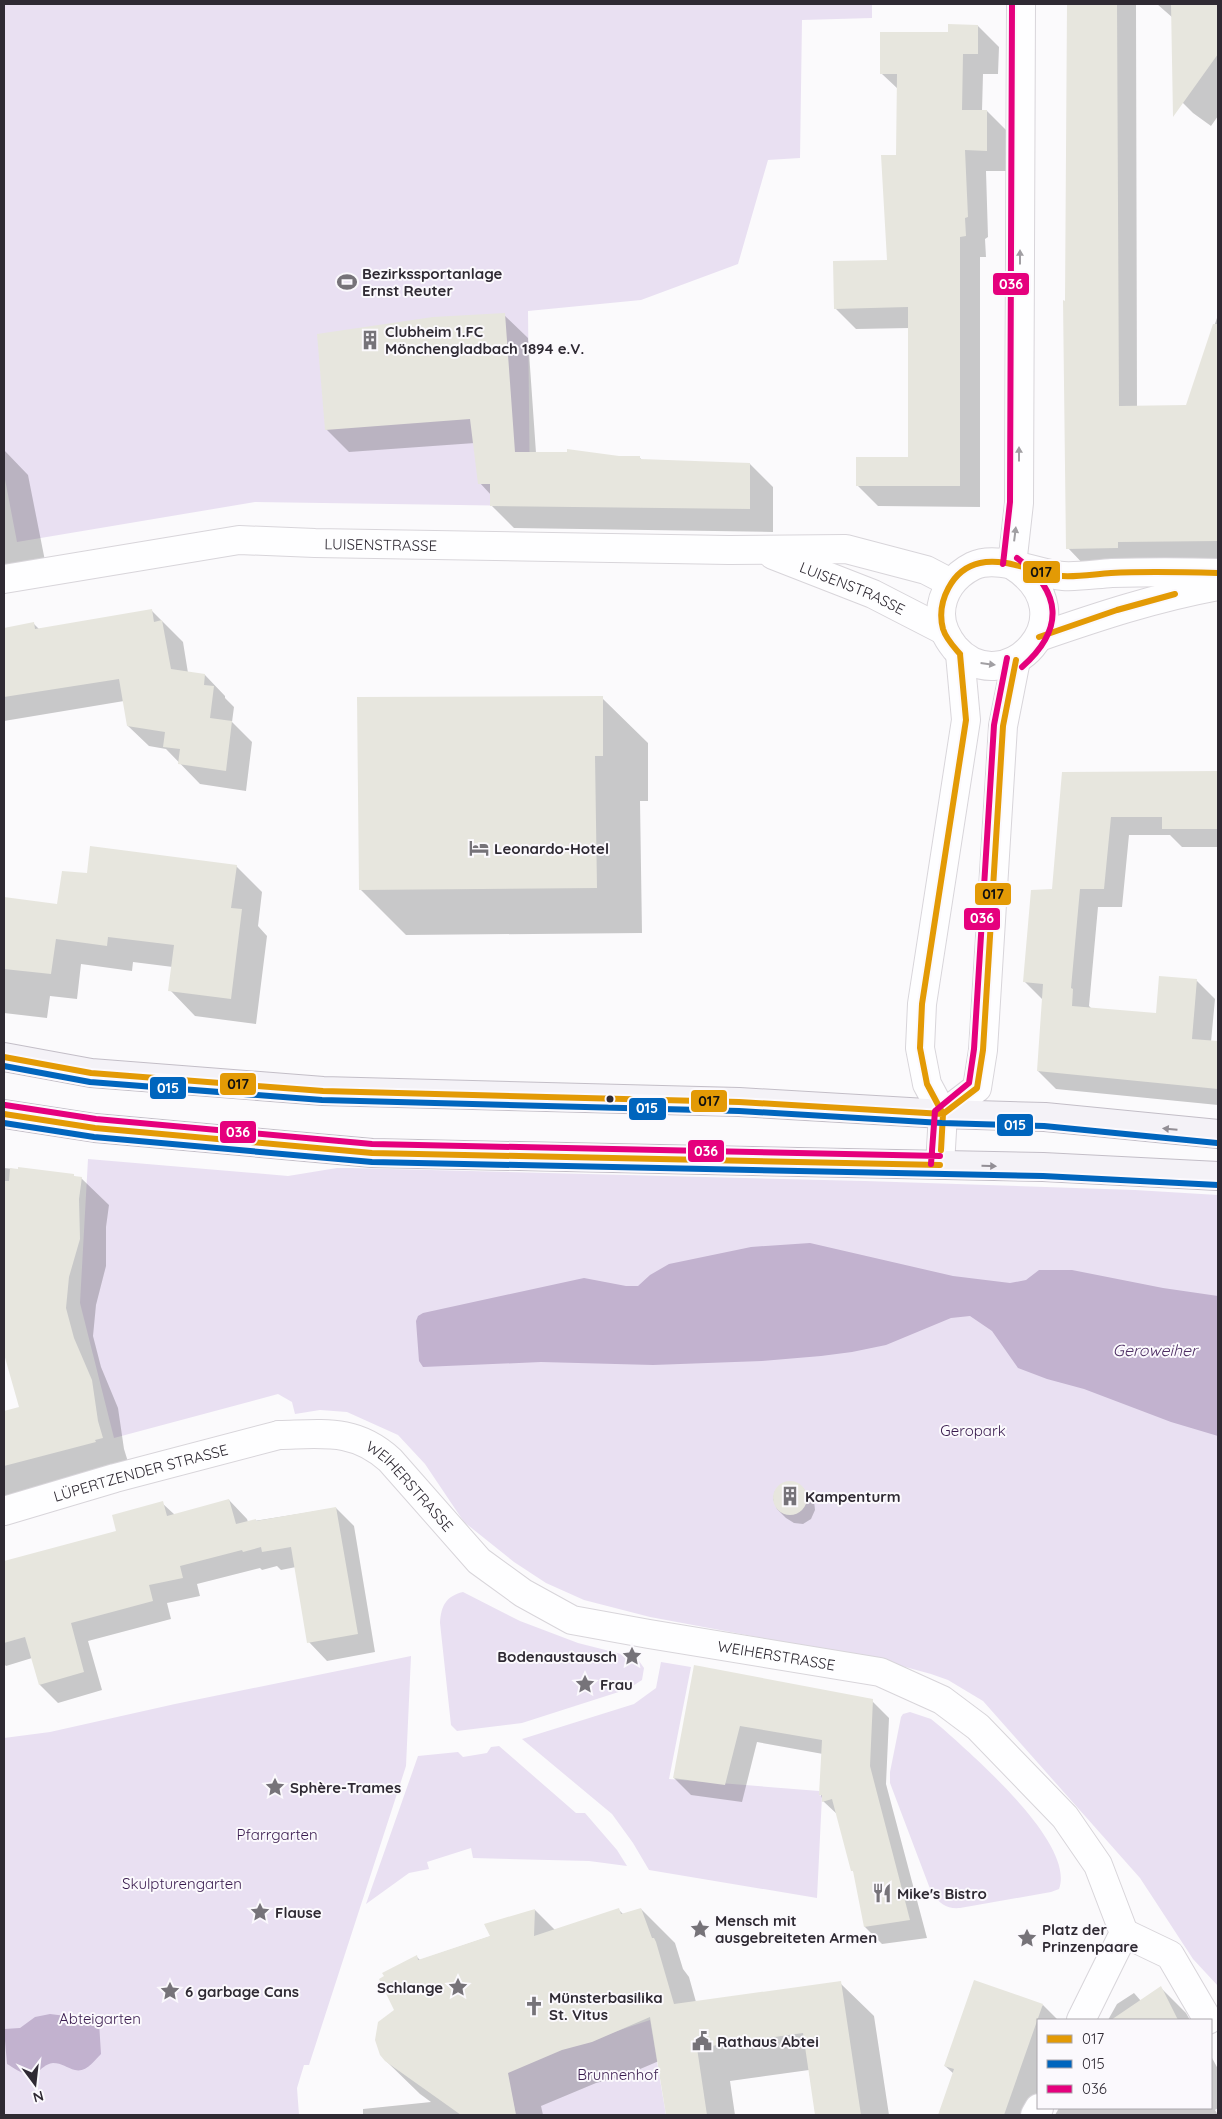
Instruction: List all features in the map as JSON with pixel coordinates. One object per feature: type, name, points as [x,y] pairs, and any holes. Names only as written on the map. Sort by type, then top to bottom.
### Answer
[{"type":"main road","points":[[4,1057],[91,1073],[323,1091],[739,1102],[944,1114],[1046,1117],[1218,1134]]},
{"type":"main road","points":[[4,1114],[95,1128],[372,1153],[1043,1167],[1218,1176]]},
{"type":"street","points":[[1012,565],[1019,503],[1020,4]]},
{"type":"street","name":"LUISENSTRASSE","points":[[4,579],[239,540],[729,550],[846,549],[926,570],[951,583]]},
{"type":"street","name":"LUISENSTRASSE","points":[[760,549],[874,594],[943,630]]},
{"type":"street","points":[[1012,565],[1026,574],[1038,588],[1044,604],[1044,621],[1039,637],[1029,651],[1016,660],[1002,665],[988,665],[973,661],[960,654],[943,630],[941,614],[944,597],[951,583],[964,571],[978,564],[995,562],[1012,565],[1062,576],[1170,571],[1218,573]]},
{"type":"street","points":[[1039,637],[1126,607],[1170,595],[1218,586]]},
{"type":"street","points":[[940,1165],[944,1114],[928,1084],[920,1048],[922,1004],[966,720],[960,654]]},
{"type":"street","points":[[944,1114],[977,1088],[983,1050],[1003,726],[1016,660]]},
{"type":"street","name":"WEIHERSTRASSE","points":[[279,1435],[340,1434],[377,1448],[390,1460],[479,1561],[522,1592],[572,1620],[880,1672],[942,1700],[978,1727],[1065,1817],[1098,1865],[1124,1934]]},
{"type":"street","name":"LÜPERTZENDER STRASSE","points":[[4,1511],[115,1478],[279,1435]]},
{"type":"street","points":[[1082,2019],[1124,1934],[1170,1955],[1207,2019]]},
{"type":"street","points":[[1212,2027],[1218,2038]]},
{"type":"green space","name":"Bezirkssportanlage Ernst Reuter","points":[[4,4],[872,4],[872,18],[802,20],[800,158],[768,160],[738,264],[641,300],[528,311],[530,506],[255,502],[17,542],[4,474]]},
{"type":"green space","name":"Geropark","points":[[88,1159],[288,1176],[337,1168],[350,1168],[865,1181],[1135,1190],[1218,1195],[1218,1986],[1193,1959],[1140,1878],[983,1701],[948,1680],[876,1659],[650,1617],[584,1600],[546,1583],[514,1562],[464,1522],[425,1464],[398,1435],[347,1412],[320,1410],[295,1414],[292,1402],[278,1394],[114,1438],[80,1303]]},
{"type":"green space","points":[[463,1592],[520,1621],[578,1643],[637,1658],[644,1668],[642,1680],[628,1689],[522,1723],[457,1731],[451,1725],[440,1623],[443,1607],[452,1596]]},
{"type":"green space","name":"Skulpturengarten","points":[[411,1656],[406,1766],[309,2065],[304,2065],[297,2088],[299,2115],[4,2115],[4,1738],[50,1732],[175,1704]]},
{"type":"green space","points":[[661,1662],[691,1667],[669,1779],[819,1791],[819,1795],[822,1796],[817,1898],[649,1870],[633,1843],[612,1814],[522,1739],[634,1704],[656,1688]]},
{"type":"green space","points":[[910,1712],[931,1719],[942,1728],[997,1779],[1018,1802],[1037,1825],[1052,1849],[1060,1870],[1059,1889],[960,1908],[951,1908],[944,1905],[932,1894],[890,1783],[890,1772],[901,1717],[903,1714]]},
{"type":"green space","points":[[499,1746],[576,1813],[585,1813],[617,1850],[627,1866],[589,1861],[473,1858],[471,1848],[427,1862],[429,1869],[409,1873],[366,1904],[418,1756],[458,1752],[463,1757],[487,1753],[491,1747]]},
{"type":"green space","name":"Brunnenhof","points":[[650,2020],[666,2115],[516,2115],[506,2068]]},
{"type":"water","name":"Geroweiher","points":[[810,1243],[953,1276],[1010,1283],[1026,1280],[1039,1270],[1072,1270],[1163,1288],[1218,1296],[1218,1436],[1171,1422],[1084,1389],[1047,1379],[1018,1368],[992,1331],[970,1316],[951,1318],[886,1345],[821,1356],[762,1361],[653,1365],[541,1362],[423,1367],[419,1361],[416,1321],[418,1316],[423,1313],[584,1278],[626,1286],[638,1286],[650,1275],[669,1264],[751,1247]]},
{"type":"water","points":[[50,2014],[66,2016],[82,2024],[99,2022],[101,2054],[83,2070],[72,2069],[53,2063],[36,2073],[29,2074],[7,2064],[4,2029],[20,2028],[35,2017]]},
{"type":"building","points":[[1067,4],[1117,4],[1119,406],[1186,405],[1213,324],[1218,324],[1218,541],[1118,542],[1118,548],[1066,549],[1063,300],[1065,301]]},
{"type":"building","points":[[1171,4],[1218,4],[1218,54],[1173,117]]},
{"type":"building","points":[[948,24],[978,25],[978,54],[963,54],[962,110],[987,110],[987,151],[965,150],[968,217],[965,218],[966,236],[960,237],[960,486],[856,486],[856,457],[908,457],[908,307],[834,309],[833,261],[887,260],[881,155],[896,155],[897,74],[880,74],[880,32],[948,32]]},
{"type":"building","points":[[505,313],[515,452],[567,452],[567,449],[619,456],[640,456],[640,459],[750,463],[750,509],[490,506],[490,484],[478,484],[470,419],[325,430],[317,334],[433,317]]},
{"type":"building","points":[[152,609],[154,622],[162,620],[171,669],[205,674],[204,685],[214,686],[210,718],[232,721],[226,771],[178,764],[180,749],[163,747],[165,732],[127,726],[119,679],[4,697],[4,628],[34,622],[35,629]]},
{"type":"building","points":[[603,696],[603,756],[595,756],[597,888],[359,890],[357,697]]},
{"type":"building","points":[[1218,771],[1218,829],[1162,829],[1162,817],[1111,817],[1104,889],[1080,889],[1071,988],[1073,989],[1072,1006],[1156,1013],[1159,976],[1197,979],[1192,1039],[1218,1041],[1218,1089],[1037,1071],[1043,984],[1023,982],[1031,890],[1052,889],[1062,772]]},
{"type":"building","points":[[90,846],[237,865],[231,908],[242,909],[231,999],[168,991],[174,945],[108,937],[107,946],[56,939],[51,974],[4,969],[4,897],[57,904],[62,871],[87,873]]},
{"type":"building","points":[[18,1167],[74,1174],[74,1176],[82,1177],[79,1199],[80,1239],[69,1277],[66,1308],[74,1338],[92,1380],[98,1421],[103,1438],[95,1440],[96,1442],[4,1466],[4,1411],[19,1407],[4,1354],[4,1181],[9,1181],[10,1168],[18,1169]]},
{"type":"building","name":"Kampenturm","points":[[790,1481],[797,1482],[802,1486],[806,1491],[806,1505],[802,1510],[797,1514],[790,1515],[783,1514],[778,1510],[774,1505],[773,1498],[774,1491],[778,1486],[783,1482]]},
{"type":"building","points":[[229,1499],[236,1524],[256,1519],[256,1521],[336,1507],[358,1634],[307,1643],[291,1547],[262,1552],[261,1547],[180,1566],[183,1578],[149,1585],[153,1601],[71,1623],[84,1672],[39,1685],[25,1637],[4,1643],[4,1561],[116,1531],[112,1515],[163,1501],[167,1516]]},
{"type":"building","points":[[694,1665],[873,1699],[870,1766],[910,1920],[864,1927],[853,1871],[851,1871],[832,1799],[822,1802],[822,1795],[819,1795],[822,1740],[740,1726],[725,1785],[673,1778]]},
{"type":"building","name":"Münsterbasilika St. Vitus","points":[[619,1908],[621,1914],[641,1908],[652,1938],[656,1942],[674,2004],[841,1981],[861,2115],[815,2115],[803,2033],[697,2048],[707,2115],[666,2115],[650,2017],[592,2042],[562,2050],[508,2073],[516,2115],[461,2115],[385,2061],[380,2055],[375,2040],[378,2022],[394,2010],[379,1979],[384,1976],[382,1973],[417,1955],[418,1960],[490,1936],[484,1924],[535,1909],[534,1936]]},
{"type":"building","points":[[974,1980],[1043,2004],[1004,2115],[938,2115],[954,2069],[944,2066]]},
{"type":"building","points":[[1161,1986],[1178,2019],[1112,2019]]},
{"type":"transit line","name":"036","points":[[1003,564],[1010,502],[1012,4]]},
{"type":"transit line","name":"036","points":[[1017,558],[1043,584],[1050,597],[1052,611],[1051,625],[1046,639],[1036,653],[1022,667]]},
{"type":"transit line","name":"017","points":[[960,654],[944,633],[941,619],[942,608],[948,588],[954,579],[970,566],[980,563],[1000,562],[1062,576],[1138,572],[1218,573]]},
{"type":"transit line","name":"017","points":[[1039,637],[1117,610],[1175,594]]},
{"type":"transit line","name":"017","points":[[941,1150],[943,1114],[927,1084],[920,1048],[922,1004],[966,720],[960,654]]},
{"type":"transit line","name":"036","points":[[931,1164],[935,1111],[969,1083],[974,1049],[994,725],[1007,658]]},
{"type":"transit line","name":"017","points":[[4,1057],[91,1073],[323,1091],[739,1102],[943,1114],[977,1088],[983,1050],[1003,726],[1016,660]]},
{"type":"transit line","name":"015","points":[[4,1066],[90,1082],[322,1100],[739,1111],[942,1123],[1044,1126],[1217,1143]]},
{"type":"transit line","name":"036","points":[[5,1105],[96,1119],[372,1144],[940,1156]]},
{"type":"transit line","name":"017","points":[[4,1114],[95,1128],[372,1153],[940,1165]]},
{"type":"transit line","name":"015","points":[[4,1123],[94,1137],[372,1162],[1043,1176],[1218,1185]]},
{"type":"place","name":"Bezirkssportanlage Ernst Reuter","points":[[347,282]]},
{"type":"place","name":"Clubheim 1.FC Mönchengladbach 1894 e.V.","points":[[370,340]]},
{"type":"place","name":"Leonardo-Hotel","points":[[479,848]]},
{"type":"place","name":"Kampenturm","points":[[790,1496]]},
{"type":"place","name":"Bodenaustausch","points":[[632,1656]]},
{"type":"place","name":"Frau","points":[[585,1684]]},
{"type":"place","name":"Sphère-Trames","points":[[275,1787]]},
{"type":"place","name":"Mike's Bistro","points":[[882,1893]]},
{"type":"place","name":"Flause","points":[[260,1912]]},
{"type":"place","name":"Mensch mit ausgebreiteten Armen","points":[[700,1929]]},
{"type":"place","name":"Platz der Prinzenpaare","points":[[1027,1938]]},
{"type":"place","name":"Schlange","points":[[458,1987]]},
{"type":"place","name":"6 garbage Cans","points":[[170,1991]]},
{"type":"place","name":"Münsterbasilika St. Vitus","points":[[534,2006]]},
{"type":"place","name":"Rathaus Abtei","points":[[702,2041]]},
{"type":"park label","name":"Pfarrgarten","points":[[277,1834]]},
{"type":"park label","name":"Abteigarten","points":[[100,2018]]}]
